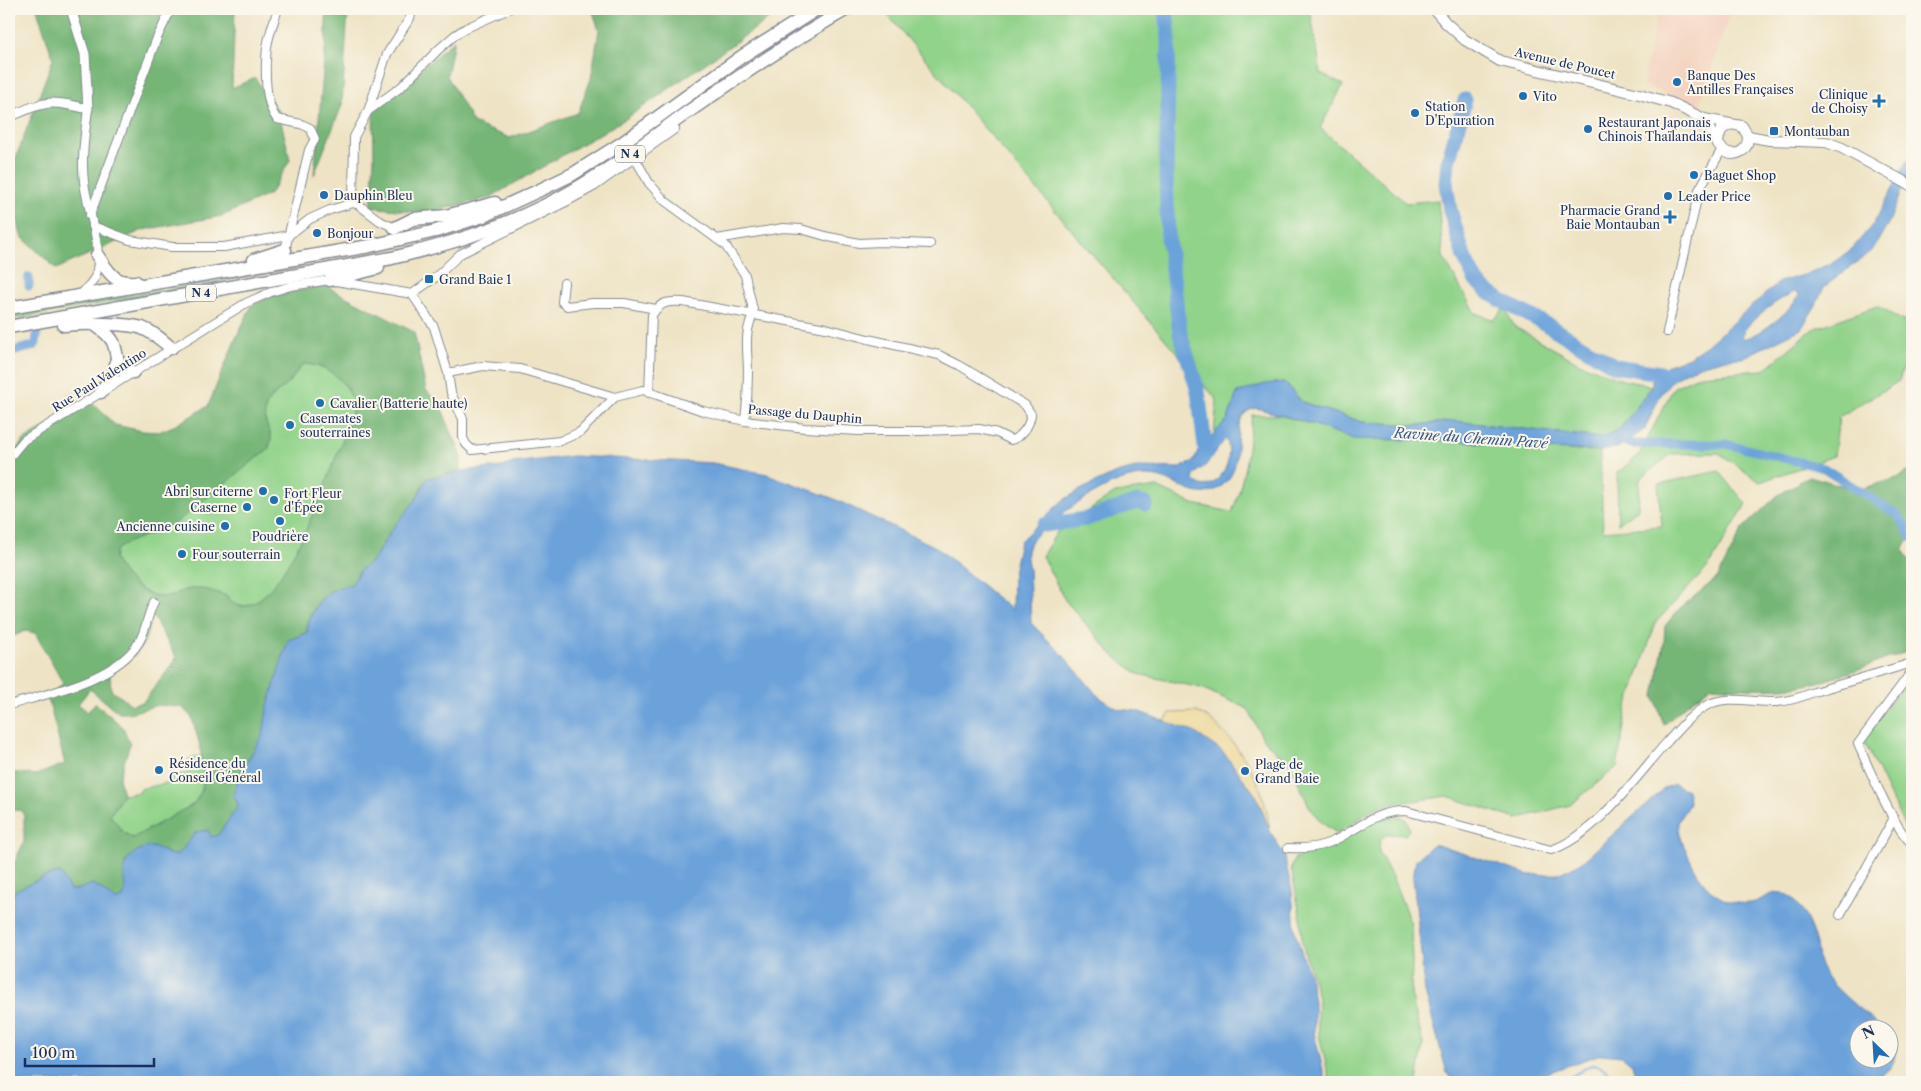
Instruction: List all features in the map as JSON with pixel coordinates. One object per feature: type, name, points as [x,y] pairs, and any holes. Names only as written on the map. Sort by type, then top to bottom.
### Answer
[{"type":"highway","name":"N 4","points":[[9,308],[370,246],[436,231],[483,216],[573,174],[622,143],[741,57],[817,9]]},
{"type":"highway","name":"N 4","points":[[9,328],[392,258],[438,247],[488,231],[546,205],[580,186],[619,161],[744,73],[848,9]]},
{"type":"highway","points":[[395,228],[413,219],[446,216],[540,190]]},
{"type":"highway","points":[[194,277],[285,250]]},
{"type":"highway","points":[[98,255],[111,275],[124,282],[163,282]]},
{"type":"highway","points":[[330,280],[381,267],[392,258]]},
{"type":"highway","points":[[9,328],[80,323],[141,328],[158,337],[171,348]]},
{"type":"highway","points":[[94,324],[104,331],[113,342],[118,365],[122,370],[133,372]]},
{"type":"highway","points":[[101,392],[115,370],[117,358]]},
{"type":"main road","name":"Avenue de Poucet","points":[[1434,9],[1465,40],[1500,60],[1639,94],[1671,104],[1704,119],[1730,124]]},
{"type":"main road","points":[[1704,119],[1720,145],[1732,154],[1740,153],[1746,148],[1769,140]]},
{"type":"main road","points":[[1720,145],[1720,130],[1730,124],[1742,126],[1748,136],[1746,148]]},
{"type":"main road","points":[[1748,136],[1769,140],[1826,142],[1842,148],[1912,186]]},
{"type":"street","points":[[71,9],[85,54],[88,109],[83,159],[84,183],[98,255],[96,276],[78,297]]},
{"type":"street","points":[[90,215],[154,46],[171,9]]},
{"type":"street","points":[[278,9],[267,46],[267,97],[271,112],[277,119],[310,128],[315,139],[309,150],[285,250]]},
{"type":"street","points":[[353,203],[354,137],[368,111],[387,54],[410,18],[413,9]]},
{"type":"street","points":[[368,111],[401,87],[456,35],[466,28],[509,9]]},
{"type":"street","points":[[614,397],[580,432],[560,441],[472,450],[463,438],[463,420],[451,393],[448,373],[434,327],[412,294],[436,277],[460,254],[595,186],[724,92],[762,69],[848,9]]},
{"type":"street","points":[[9,116],[39,104],[52,102],[61,102],[88,109]]},
{"type":"street","points":[[1667,332],[1698,190],[1715,163],[1720,145]]},
{"type":"street","points":[[1715,163],[1732,154]]},
{"type":"street","points":[[635,158],[649,183],[665,201],[725,245],[744,275],[754,314],[749,322],[746,340],[748,373],[745,421]]},
{"type":"street","points":[[93,226],[130,240],[172,247],[224,248],[289,235],[310,219],[353,203],[359,205],[380,221],[395,228]]},
{"type":"street","points":[[718,239],[783,228],[801,229],[859,243],[930,244]]},
{"type":"street","name":"Rue Paul Valentino","points":[[9,458],[24,440],[206,326],[246,303],[271,292],[291,286],[330,280],[412,294]]},
{"type":"street","points":[[564,283],[562,302],[567,306],[593,303],[624,303],[656,309]]},
{"type":"street","points":[[650,393],[652,316],[656,309],[666,301],[754,314]]},
{"type":"street","name":"Passage du Dauphin","points":[[614,397],[643,390],[704,411],[745,421],[805,428],[921,432],[979,429],[1011,440],[1018,438],[1030,422],[1031,414],[1026,406],[939,355],[826,328],[754,314]]},
{"type":"street","points":[[448,373],[483,366],[520,369],[614,397]]},
{"type":"street","points":[[9,705],[97,677],[122,662],[134,650],[141,639],[148,613],[154,602]]},
{"type":"street","points":[[1288,848],[1308,849],[1330,842],[1369,819],[1392,811],[1406,811],[1551,850],[1562,847],[1596,821],[1685,721],[1707,705],[1722,700],[1778,702],[1801,698],[1814,692],[1912,663]]},
{"type":"street","points":[[1912,671],[1858,744],[1894,818],[1904,836],[1912,843]]},
{"type":"street","points":[[1840,915],[1894,818]]},
{"type":"shaded area","points":[[1658,9],[1731,9],[1699,107],[1643,85]]},
{"type":"green space","points":[[37,9],[235,9],[232,88],[255,78],[279,112],[290,160],[270,194],[222,216],[143,230],[56,269],[21,236],[9,176],[53,59]]},
{"type":"green space","points":[[326,9],[348,9],[342,105],[314,175],[326,40]]},
{"type":"green space","points":[[592,9],[783,9],[627,118],[489,198],[425,213],[371,207],[374,158],[373,112],[454,40],[447,76],[473,123],[510,138],[578,113],[591,79],[599,30]]},
{"type":"green space","points":[[894,9],[1310,9],[1321,74],[1343,85],[1320,128],[1406,203],[1438,200],[1443,257],[1475,313],[1494,320],[1504,308],[1515,327],[1579,363],[1623,380],[1652,386],[1620,429],[1601,438],[1455,421],[1417,425],[1362,422],[1302,402],[1284,382],[1237,393],[1228,419],[1214,435],[1217,400],[885,12]]},
{"type":"green space","points":[[303,267],[9,320],[9,315]]},
{"type":"green space","points":[[325,286],[414,332],[426,390],[441,407],[461,455],[461,471],[430,478],[423,485],[415,501],[393,528],[373,560],[360,570],[352,584],[333,590],[323,597],[309,620],[307,632],[288,641],[267,709],[263,734],[240,774],[233,795],[238,804],[237,808],[218,835],[214,837],[196,832],[179,854],[171,855],[153,847],[125,862],[123,898],[116,900],[93,884],[77,890],[70,890],[60,873],[47,876],[16,890],[9,902],[9,874],[24,842],[24,816],[21,810],[14,810],[9,816],[9,772],[36,775],[65,764],[48,699],[63,683],[35,633],[25,631],[9,638],[9,458],[24,440],[90,400],[115,425],[143,431],[159,432],[176,425],[208,406],[252,305],[274,295]],"holes":[[[304,364],[319,367],[334,374],[345,386],[353,403],[349,424],[321,496],[295,552],[280,576],[265,594],[249,605],[242,606],[234,604],[227,596],[204,589],[190,589],[168,597],[159,597],[151,595],[136,586],[114,559],[116,550],[136,539],[173,525],[268,449],[271,437],[266,424],[266,405]],[[152,615],[176,657],[175,661],[143,702],[132,705],[111,690],[110,674],[137,652],[145,641]],[[90,689],[119,713],[130,713],[158,705],[182,707],[192,718],[200,746],[204,777],[202,790],[194,804],[133,838],[123,832],[110,815],[123,795],[119,778],[130,744],[123,727],[95,703],[88,712],[78,704]]]},
{"type":"green space","points":[[1877,306],[1912,326],[1912,338],[1899,381],[1839,417],[1834,456],[1760,482],[1719,453],[1671,454],[1640,479],[1638,509],[1618,524],[1617,473],[1639,455],[1674,387],[1700,375],[1764,370],[1813,329]]},
{"type":"green space","points":[[304,364],[319,367],[334,374],[345,386],[353,403],[349,424],[321,496],[295,552],[280,576],[265,595],[249,605],[242,606],[231,602],[227,596],[211,592],[188,590],[170,597],[159,596],[151,594],[136,585],[114,559],[116,550],[131,540],[161,531],[268,449],[271,437],[266,424],[266,405],[287,385]]},
{"type":"green space","points":[[1252,415],[1279,415],[1312,424],[1457,441],[1546,449],[1600,451],[1603,531],[1662,526],[1658,484],[1719,471],[1746,504],[1710,565],[1656,622],[1627,708],[1617,767],[1570,805],[1516,819],[1447,796],[1379,806],[1337,833],[1322,823],[1309,806],[1291,766],[1263,739],[1248,709],[1201,688],[1138,674],[1113,655],[1065,600],[1042,556],[1057,532],[1115,493],[1157,487],[1193,504],[1232,512],[1243,476]]},
{"type":"green space","points":[[1912,469],[1912,535],[1903,550],[1912,564],[1912,650],[1823,681],[1794,687],[1743,688],[1712,686],[1688,703],[1664,725],[1654,696],[1664,643],[1665,626],[1679,609],[1718,577],[1743,528],[1777,496],[1809,476],[1858,490],[1900,477]]},
{"type":"green space","points":[[1912,674],[1912,839],[1863,739]]},
{"type":"green space","points":[[201,756],[204,777],[202,790],[194,804],[133,838],[123,832],[110,815],[123,795],[172,782],[171,776],[191,772],[188,759]]},
{"type":"green space","points":[[1401,816],[1408,822],[1409,830],[1405,835],[1388,834],[1380,839],[1379,852],[1393,879],[1411,924],[1411,994],[1423,1044],[1417,1082],[1330,1082],[1317,1023],[1318,998],[1302,942],[1300,915],[1291,867],[1295,858],[1335,844],[1377,819]]},
{"type":"sand","name":"Plage de Grand Baie","points":[[1197,712],[1210,719],[1227,736],[1251,769],[1265,804],[1270,831],[1257,797],[1223,752],[1165,722],[1170,713]]},
{"type":"water","name":"Ravine du Chemin Pavé","points":[[1912,152],[1912,164],[1889,222],[1872,251],[1824,287],[1816,305],[1801,329],[1742,358],[1726,359],[1702,365],[1681,374],[1671,382],[1660,396],[1644,430],[1617,448],[1600,451],[1546,449],[1457,441],[1353,439],[1312,424],[1256,408],[1246,413],[1240,421],[1234,469],[1228,480],[1217,489],[1201,493],[1157,477],[1144,476],[1127,479],[1084,499],[1054,520],[1031,542],[1027,551],[1027,560],[1031,623],[1062,654],[1099,697],[1118,709],[1137,711],[1194,732],[1223,752],[1257,797],[1270,831],[1284,855],[1292,891],[1295,932],[1309,974],[1314,1001],[1314,1033],[1326,1082],[9,1082],[9,902],[16,890],[47,876],[60,873],[70,890],[77,890],[93,884],[116,900],[123,898],[124,895],[125,865],[138,850],[153,847],[171,855],[179,854],[196,832],[208,830],[211,837],[218,835],[237,808],[238,804],[233,795],[240,774],[263,734],[267,709],[288,640],[307,633],[312,614],[323,597],[333,590],[352,584],[360,570],[373,560],[393,528],[415,501],[427,479],[461,471],[573,456],[713,463],[767,474],[832,498],[936,547],[1012,610],[1013,573],[1020,541],[1062,501],[1116,473],[1140,467],[1179,468],[1194,461],[1199,449],[1228,419],[1237,393],[1265,384],[1284,382],[1302,402],[1362,422],[1417,425],[1455,421],[1601,438],[1620,429],[1652,386],[1652,380],[1666,366],[1689,357],[1706,346],[1779,282],[1804,275],[1834,262],[1853,248],[1874,223]],"holes":[[[1795,292],[1799,294],[1796,300],[1774,322],[1756,334],[1748,338],[1742,338],[1743,332],[1755,318]],[[1225,439],[1228,443],[1229,452],[1225,470],[1213,483],[1203,486],[1198,484],[1193,479],[1195,474],[1206,465]]]},
{"type":"water","points":[[1674,784],[1687,790],[1689,802],[1680,818],[1678,829],[1681,840],[1696,871],[1709,889],[1718,896],[1738,903],[1755,902],[1769,895],[1784,893],[1798,905],[1810,925],[1822,970],[1849,1000],[1870,1018],[1848,1018],[1848,1068],[1889,1068],[1882,1074],[1865,1082],[1634,1082],[1635,1075],[1632,1064],[1622,1056],[1601,1054],[1521,1082],[1453,1082],[1447,1073],[1425,992],[1413,878],[1416,860],[1434,844],[1529,875],[1558,874],[1582,862],[1665,788]]},
{"type":"waterway","points":[[1166,9],[1169,39],[1166,175],[1168,238],[1180,333],[1198,391],[1206,454]]},
{"type":"waterway","points":[[1465,100],[1448,162],[1446,183],[1450,210],[1464,257],[1476,281],[1488,292],[1507,304],[1546,324],[1615,366],[1666,374]]},
{"type":"waterway","points":[[29,277],[29,286]]},
{"type":"waterway","points":[[9,352],[34,346],[37,335]]},
{"type":"waterway","points":[[1621,440],[1632,444],[1726,444],[1824,468],[1899,516],[1912,538]]},
{"type":"waterway","points":[[1044,525],[1086,519],[1137,502],[1146,504]]},
{"type":"waterway","points":[[1562,1082],[1591,1065],[1599,1066],[1605,1070],[1615,1082]]},
{"type":"place","name":"Banque Des Antilles Françaises","points":[[1677,82]]},
{"type":"place","name":"Vito","points":[[1523,96]]},
{"type":"place","name":"Clinique de Choisy","points":[[1879,101]]},
{"type":"place","name":"Station D'Epuration","points":[[1415,113]]},
{"type":"place","name":"Restaurant Japonais Chinois Thaïlandais","points":[[1588,129]]},
{"type":"place","name":"Montauban","points":[[1774,131]]},
{"type":"place","name":"Baguet Shop","points":[[1694,175]]},
{"type":"place","name":"Dauphin Bleu","points":[[324,195]]},
{"type":"place","name":"Leader Price","points":[[1668,196]]},
{"type":"place","name":"Pharmacie Grand Baie Montauban","points":[[1670,217]]},
{"type":"place","name":"Bonjour","points":[[317,233]]},
{"type":"place","name":"Grand Baie 1","points":[[429,279]]},
{"type":"place","name":"Cavalier (Batterie haute)","points":[[320,403]]},
{"type":"place","name":"Casemates souterraines","points":[[290,425]]},
{"type":"place","name":"Abri sur citerne","points":[[263,491]]},
{"type":"place","name":"Fort Fleur d'Épée","points":[[274,500]]},
{"type":"place","name":"Caserne","points":[[247,507]]},
{"type":"place","name":"Poudrière","points":[[280,521]]},
{"type":"place","name":"Ancienne cuisine","points":[[225,526]]},
{"type":"place","name":"Four souterrain","points":[[182,554]]},
{"type":"place","name":"Résidence du Conseil Général","points":[[159,770]]},
{"type":"place","name":"Plage de Grand Baie","points":[[1245,771]]}]
